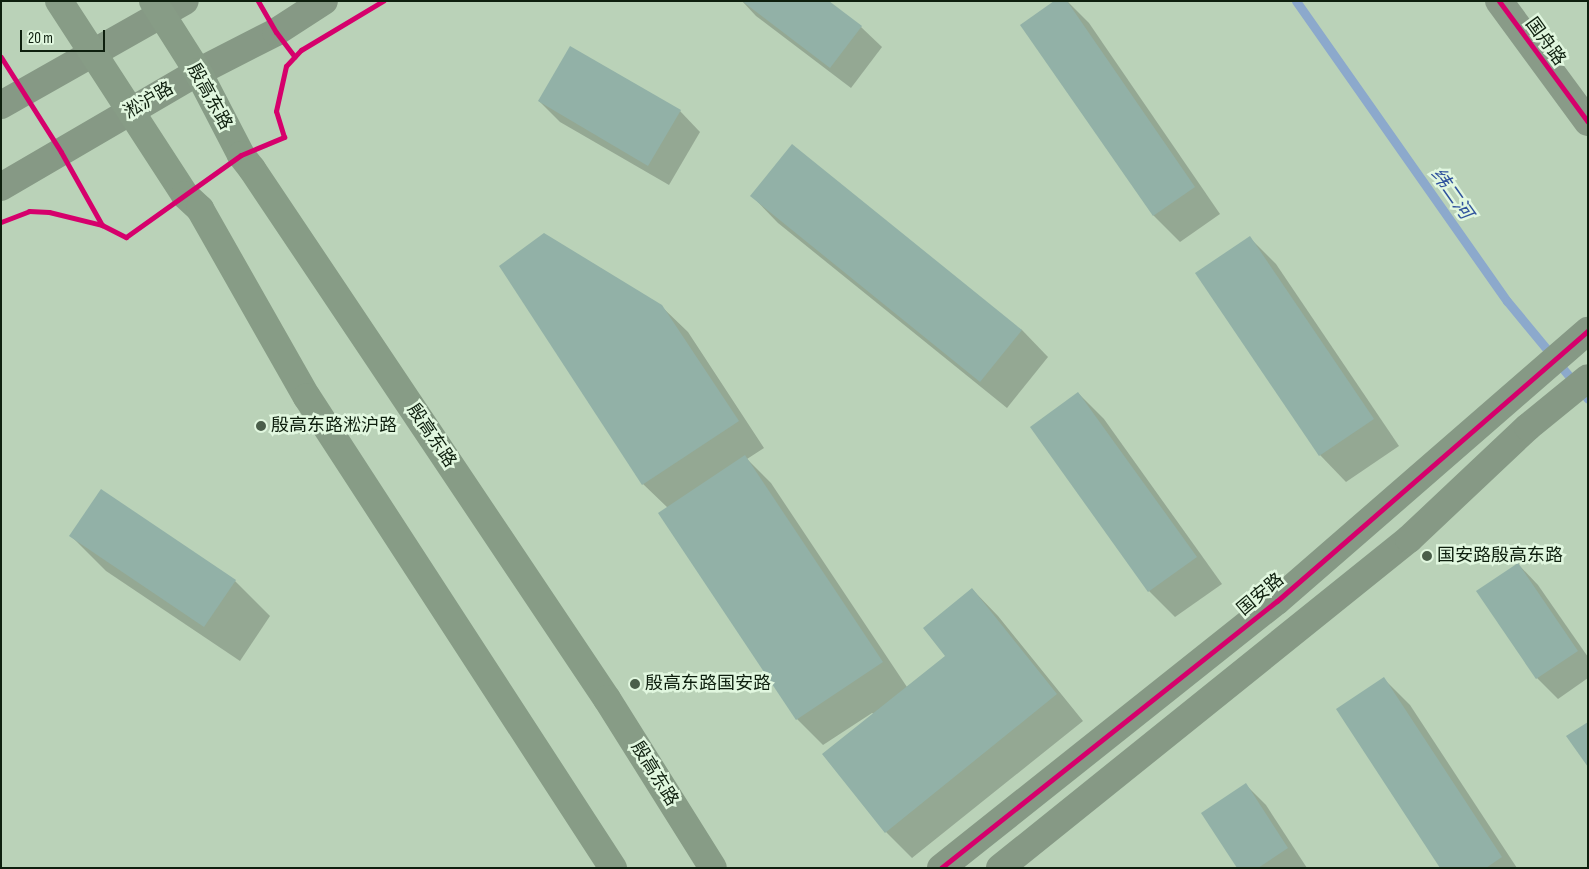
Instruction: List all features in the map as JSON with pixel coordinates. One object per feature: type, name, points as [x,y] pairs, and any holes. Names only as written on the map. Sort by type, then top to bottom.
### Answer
[{"type":"main road","points":[[59,1],[185,196],[200,209],[307,396],[613,868]]},
{"type":"main road","name":"殷高东路","points":[[156,9],[198,72],[241,156],[252,168],[607,699],[713,868]]},
{"type":"street","points":[[1,106],[92,53],[156,9],[186,1]]},
{"type":"street","name":"淞沪路","points":[[1,187],[198,72],[276,32],[324,1]]},
{"type":"street","name":"国舟路","points":[[1499,1],[1588,122]]},
{"type":"street","name":"国安路","points":[[941,868],[1277,601],[1588,331]]},
{"type":"street","points":[[1000,868],[1409,539],[1528,427],[1588,378]]},
{"type":"building","points":[[742,1],[829,1],[862,26],[830,68]]},
{"type":"building","points":[[1054,1],[1067,1],[1195,187],[1153,216],[1020,25]]},
{"type":"building","points":[[570,46],[681,110],[648,166],[538,101]]},
{"type":"building","points":[[792,144],[1022,330],[980,382],[750,196]]},
{"type":"building","points":[[544,233],[662,305],[739,421],[642,485],[499,266]]},
{"type":"building","points":[[1250,236],[1374,419],[1319,456],[1195,273]]},
{"type":"building","points":[[1078,392],[1197,557],[1148,592],[1030,427]]},
{"type":"building","points":[[745,455],[883,662],[796,720],[658,513]]},
{"type":"building","points":[[101,489],[236,580],[204,627],[69,536]]},
{"type":"building","points":[[1518,563],[1578,651],[1536,679],[1476,591]]},
{"type":"building","points":[[972,588],[1057,694],[885,833],[822,754],[945,656],[923,628]]},
{"type":"building","points":[[1384,677],[1502,857],[1486,868],[1440,868],[1336,709]]},
{"type":"building","points":[[1588,722],[1588,767],[1566,736]]},
{"type":"building","points":[[1246,783],[1288,848],[1258,868],[1237,868],[1201,813]]},
{"type":"waterway","name":"纬二河","points":[[1296,1],[1507,301],[1588,399]]},
{"type":"cycle path","points":[[258,1],[276,32],[295,57]]},
{"type":"cycle path","points":[[1,222],[29,211],[49,212],[102,225],[126,237],[241,155],[284,137],[276,111],[286,66],[301,50],[383,1]]},
{"type":"cycle path","points":[[1499,1],[1588,122]]},
{"type":"cycle path","points":[[1,57],[61,152],[102,225]]},
{"type":"cycle path","points":[[941,868],[1277,601],[1588,331]]},
{"type":"place","name":"殷高东路淞沪路","points":[[261,426]]},
{"type":"place","name":"国安路殷高东路","points":[[1427,556]]},
{"type":"place","name":"殷高东路国安路","points":[[635,684]]}]
